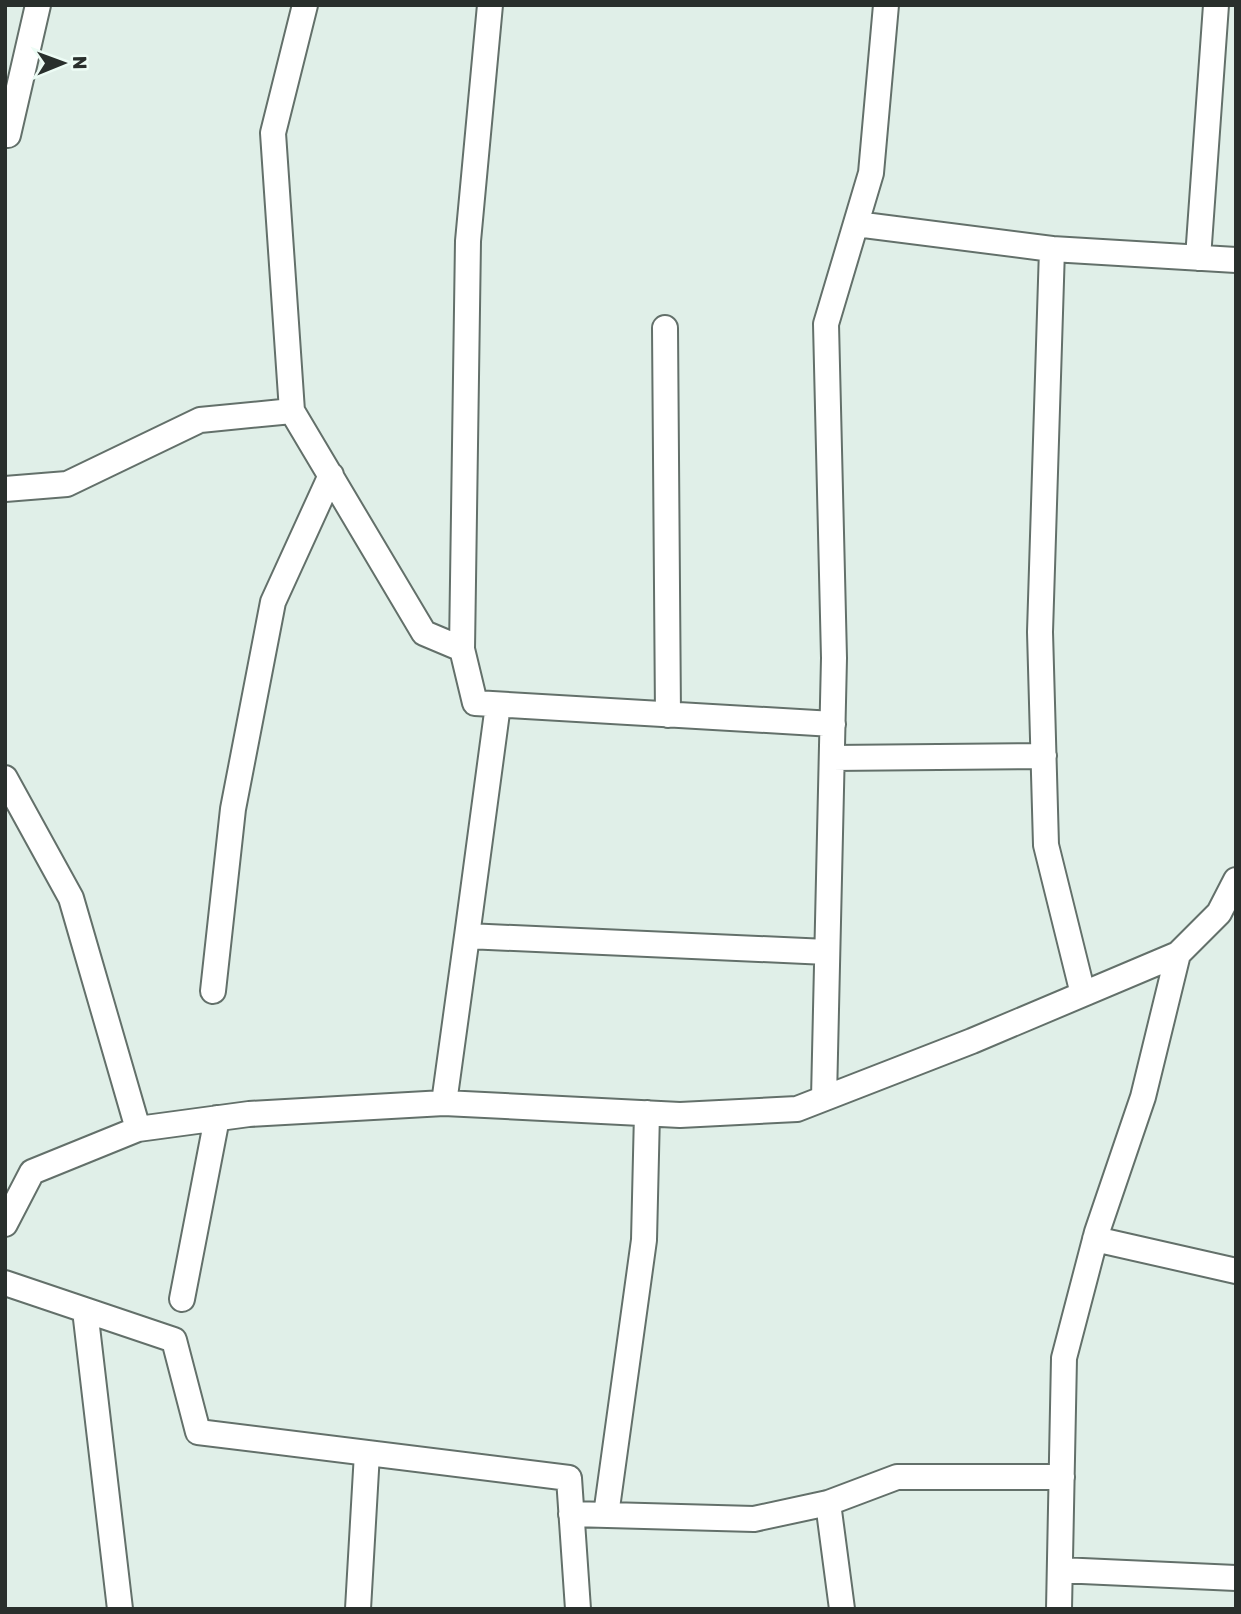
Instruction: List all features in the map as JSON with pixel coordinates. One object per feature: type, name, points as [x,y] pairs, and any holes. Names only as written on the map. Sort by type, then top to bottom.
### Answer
[{"type":"street","points":[[6,142],[38,5]]},
{"type":"street","points":[[305,5],[272,133],[292,411],[424,633],[462,649]]},
{"type":"street","points":[[490,5],[468,241],[462,649],[475,704],[833,724]]},
{"type":"street","points":[[824,1098],[834,658],[826,324],[871,173],[886,5]]},
{"type":"street","points":[[1198,258],[1216,5]]},
{"type":"street","points":[[856,223],[1052,248],[1236,260]]},
{"type":"street","points":[[1052,248],[1040,632],[1046,845],[1083,994]]},
{"type":"street","points":[[665,328],[668,715]]},
{"type":"street","points":[[5,489],[67,484],[200,419],[292,411]]},
{"type":"street","points":[[213,990],[233,809],[273,602],[331,475]]},
{"type":"street","points":[[444,1103],[498,705]]},
{"type":"street","points":[[832,758],[1044,756]]},
{"type":"street","points":[[5,778],[71,898],[138,1129]]},
{"type":"street","points":[[5,1224],[32,1172],[138,1129],[249,1114],[444,1103],[680,1115],[797,1109],[972,1041],[1178,954],[1219,913],[1236,880]]},
{"type":"street","points":[[467,936],[827,952]]},
{"type":"street","points":[[1059,1609],[1064,1358],[1095,1239],[1143,1097],[1178,954]]},
{"type":"street","points":[[606,1515],[645,1240],[647,1113]]},
{"type":"street","points":[[182,1299],[217,1118]]},
{"type":"street","points":[[1095,1239],[1236,1271]]},
{"type":"street","points":[[5,1283],[174,1340],[198,1432],[569,1478],[578,1609]]},
{"type":"street","points":[[85,1310],[120,1609]]},
{"type":"street","points":[[358,1609],[367,1453]]},
{"type":"street","points":[[571,1514],[754,1519],[828,1503],[897,1477],[1062,1476]]},
{"type":"street","points":[[828,1503],[842,1609]]},
{"type":"street","points":[[1060,1570],[1236,1578]]}]
